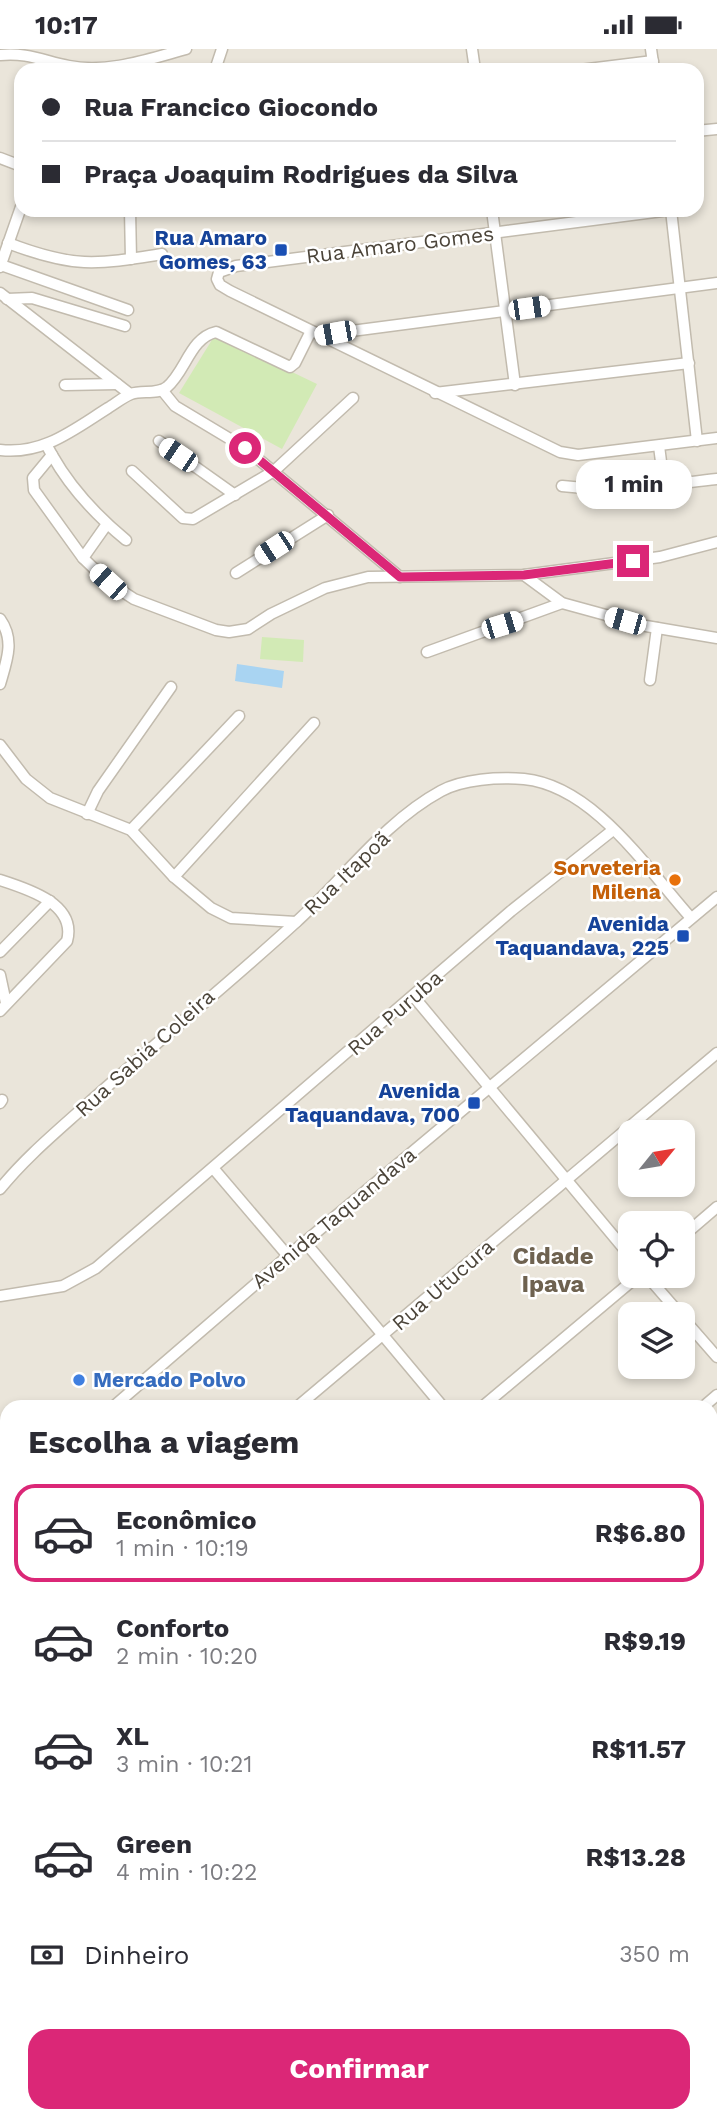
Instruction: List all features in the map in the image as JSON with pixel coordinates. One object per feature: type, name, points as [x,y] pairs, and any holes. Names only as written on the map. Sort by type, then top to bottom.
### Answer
[{"type":"street","points":[[132,63],[186,49]]},
{"type":"street","points":[[0,55],[20,53],[53,63]]},
{"type":"street","points":[[631,63],[653,60]]},
{"type":"street","points":[[17,217],[1,266],[128,310]]},
{"type":"street","points":[[130,217],[131,259]]},
{"type":"street","points":[[493,217],[514,385]]},
{"type":"street","name":"Rua Amaro Gomes","points":[[315,333],[220,285],[216,274],[236,266],[617,217]]},
{"type":"street","points":[[671,217],[697,441]]},
{"type":"street","points":[[8,243],[47,258],[70,262],[131,259],[163,254]]},
{"type":"street","points":[[717,283],[315,333],[295,363],[289,367],[216,332],[209,333],[200,341],[171,384],[162,390],[130,394],[50,450],[33,478],[34,490],[83,558],[134,599],[216,631],[248,629],[271,614],[325,588],[368,577],[524,575],[660,557],[717,542]]},
{"type":"street","points":[[4,296],[27,297],[125,326]]},
{"type":"street","points":[[4,296],[130,394]]},
{"type":"street","points":[[315,333],[435,393],[568,454],[717,438]]},
{"type":"street","points":[[435,393],[689,363]]},
{"type":"street","points":[[65,384],[117,384]]},
{"type":"street","points":[[162,390],[175,406],[233,439],[274,471],[400,577]]},
{"type":"street","points":[[132,471],[187,519],[193,519],[274,471],[353,398]]},
{"type":"street","points":[[159,441],[235,495]]},
{"type":"street","points":[[659,446],[664,485]]},
{"type":"street","points":[[0,450],[50,450]]},
{"type":"street","points":[[50,450],[60,469],[107,524],[126,540]]},
{"type":"street","points":[[562,486],[586,491],[717,478]]},
{"type":"street","points":[[236,573],[328,515]]},
{"type":"street","points":[[83,558],[107,524]]},
{"type":"street","points":[[524,575],[562,603],[657,628],[717,638]]},
{"type":"street","points":[[427,652],[562,603]]},
{"type":"street","points":[[0,619],[9,652],[0,684]]},
{"type":"street","points":[[650,680],[657,628]]},
{"type":"street","points":[[87,814],[98,791],[170,687]]},
{"type":"street","points":[[131,830],[240,716]]},
{"type":"street","points":[[174,877],[314,723]]},
{"type":"street","name":"Rua Itapoã","points":[[0,744],[26,779],[50,799],[131,830],[174,877],[211,908],[231,918],[296,922],[382,837],[418,807],[452,787],[501,779],[545,783],[583,803],[613,830],[691,918]]},
{"type":"street","name":"Rua Puruba","points":[[0,1296],[48,1290],[78,1279],[214,1168],[511,911],[613,830]]},
{"type":"street","points":[[0,880],[50,901],[67,918],[70,930],[67,941],[3,1007]]},
{"type":"street","name":"Avenida Taquandava","points":[[123,1400],[288,1256],[717,897]]},
{"type":"street","points":[[0,952],[50,901]]},
{"type":"street","name":"Rua Sabiá Coleira","points":[[2,1182],[165,1033],[296,922]]},
{"type":"street","points":[[0,975],[3,1007]]},
{"type":"street","points":[[414,997],[618,1241]]},
{"type":"street","name":"Rua Utucura","points":[[305,1400],[717,1053]]},
{"type":"street","points":[[214,1168],[288,1256]]},
{"type":"street","points":[[695,1226],[717,1207]]},
{"type":"street","points":[[305,1242],[437,1400]]},
{"type":"street","points":[[490,1400],[624,1288]]},
{"type":"street","points":[[656,1288],[669,1302]]},
{"type":"street","points":[[695,1332],[717,1357]]},
{"type":"shaded area","name":"Cidade Ipava","points":[[0,49],[717,49],[717,1400],[0,1400]]},
{"type":"green space","points":[[215,335],[317,384],[282,449],[179,393]]},
{"type":"green space","points":[[262,637],[304,640],[303,662],[260,659]]},
{"type":"water","points":[[237,664],[284,671],[282,688],[235,681]]},
{"type":"place","name":"Rua Amaro Gomes, 63","points":[[281,250]]},
{"type":"place","name":"Sorveteria Milena","points":[[675,880]]},
{"type":"place","name":"Avenida Taquandava, 225","points":[[683,936]]},
{"type":"place","name":"Avenida Taquandava, 700","points":[[474,1103]]},
{"type":"place","name":"Mercado Polvo","points":[[79,1380]]},
{"type":"district","name":"Cidade Ipava","points":[[553,1270]]},
{"type":"route","points":[[245,448],[306,496],[400,577],[524,575],[633,561]]}]
